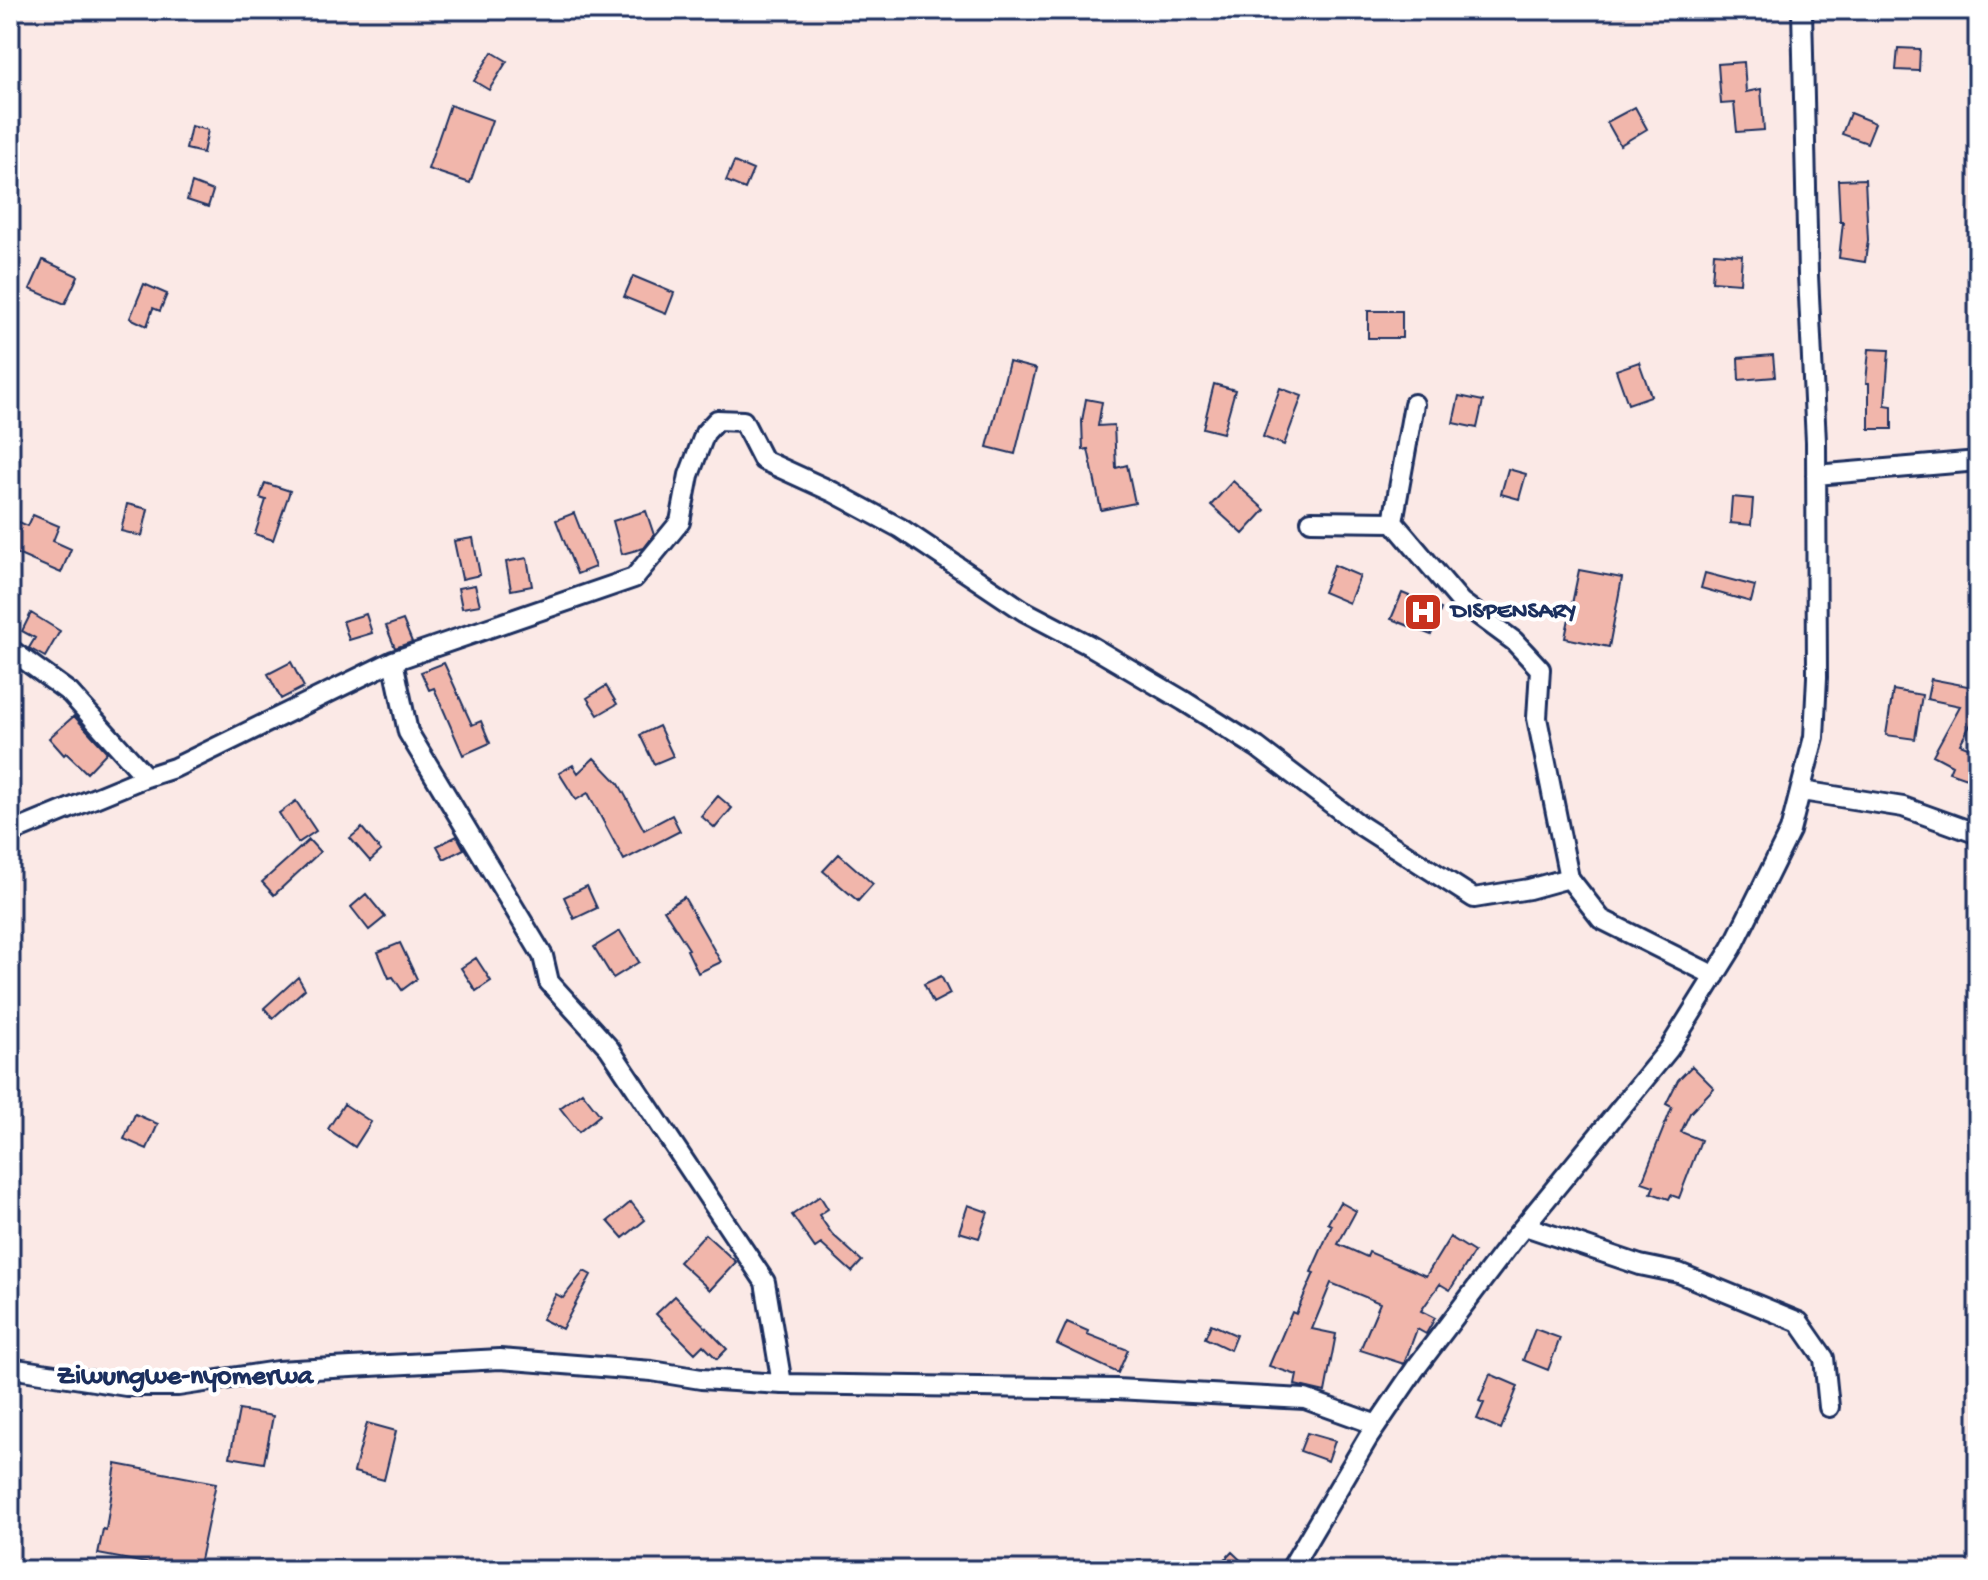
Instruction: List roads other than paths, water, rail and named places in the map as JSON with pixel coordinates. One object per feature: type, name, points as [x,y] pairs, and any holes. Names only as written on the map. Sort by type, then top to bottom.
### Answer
[{"type":"street","points":[[1290,1570],[1377,1425],[1415,1369],[1525,1226],[1669,1049],[1732,948],[1790,831],[1814,737],[1817,677],[1816,475],[1802,10]]},
{"type":"street","points":[[1393,522],[1414,404]]},
{"type":"street","points":[[10,833],[174,768],[393,661],[634,578],[680,522],[684,494],[705,433],[717,420],[743,421],[763,460],[833,492],[900,528],[1024,611],[1196,708],[1257,747],[1357,823],[1474,898],[1529,889],[1569,878]]},
{"type":"street","points":[[1816,475],[1978,461]]},
{"type":"street","points":[[1311,521],[1393,522],[1461,602],[1514,641],[1540,669],[1537,718],[1569,878],[1601,919],[1715,976]]},
{"type":"street","points":[[11,650],[70,693],[146,777]]},
{"type":"street","points":[[393,661],[408,732],[543,956],[549,982],[609,1048],[765,1282],[782,1384]]},
{"type":"street","points":[[1802,791],[1903,807],[1978,834]]},
{"type":"street","points":[[1525,1226],[1640,1265],[1679,1273],[1799,1322],[1824,1358],[1829,1407]]},
{"type":"street","points":[[10,1368],[126,1386],[178,1386],[277,1371],[500,1359],[782,1384],[1116,1389],[1305,1399],[1377,1425]]},
{"type":"place","name":"DISPENSARY","points":[[1423,612]]},
{"type":"district","name":"Ziwungwe-nyomerwa","points":[[185,1377]]}]
